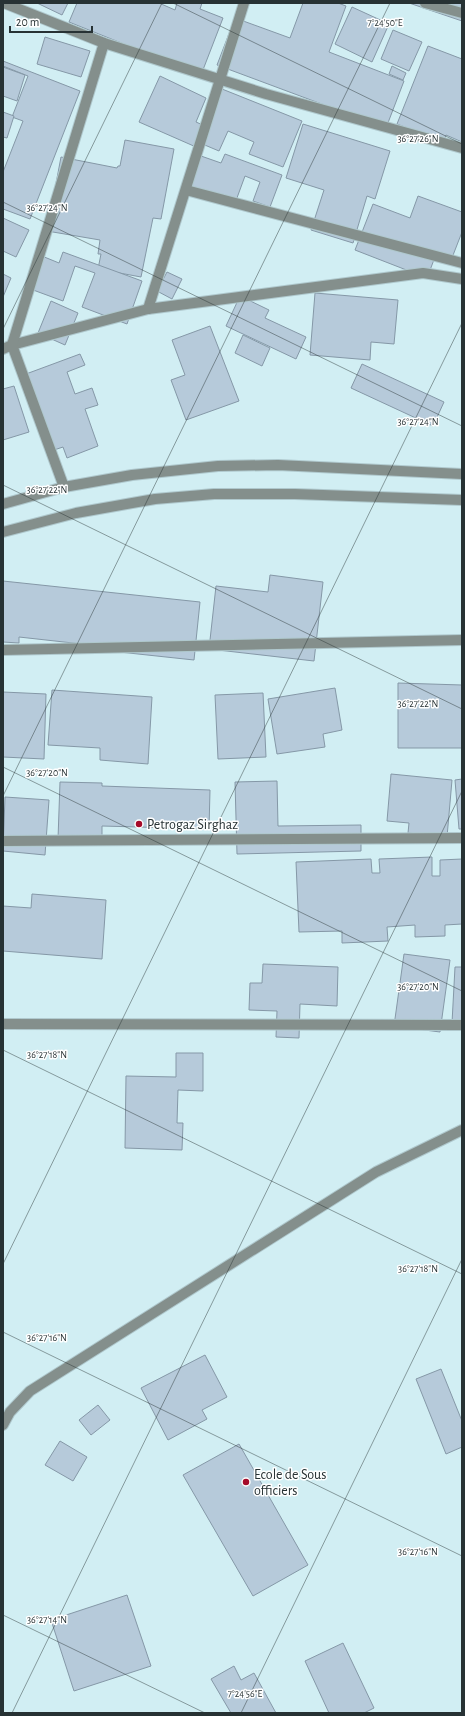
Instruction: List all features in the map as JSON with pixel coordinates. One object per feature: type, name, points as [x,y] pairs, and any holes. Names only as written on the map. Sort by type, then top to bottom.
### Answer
[{"type":"street","points":[[4,3],[104,43],[266,94],[462,148]]},
{"type":"street","points":[[148,309],[244,3]]},
{"type":"street","points":[[425,3],[462,13]]},
{"type":"street","points":[[64,487],[7,347],[104,43]]},
{"type":"street","points":[[186,190],[462,263]]},
{"type":"street","points":[[7,347],[148,309],[423,274],[462,279]]},
{"type":"street","points":[[3,504],[64,487],[132,475],[218,466],[278,465],[462,474]]},
{"type":"street","points":[[3,532],[76,512],[154,499],[214,494],[295,494],[462,500]]},
{"type":"street","points":[[3,650],[462,640]]},
{"type":"street","points":[[3,841],[462,838]]},
{"type":"street","points":[[3,1024],[462,1025]]},
{"type":"street","points":[[3,1425],[10,1412],[30,1391],[376,1172],[462,1130]]},
{"type":"building","points":[[37,3],[68,3],[62,15]]},
{"type":"building","points":[[77,3],[159,3],[175,10],[177,3],[202,3],[200,9],[223,18],[201,75],[69,22]]},
{"type":"building","points":[[303,3],[338,3],[346,6],[329,52],[404,81],[386,128],[217,65],[235,18],[290,38]]},
{"type":"building","points":[[409,3],[462,3],[462,21]]},
{"type":"building","points":[[352,7],[389,24],[372,62],[335,44]]},
{"type":"building","points":[[393,30],[422,42],[409,71],[381,59]]},
{"type":"building","points":[[45,37],[90,51],[81,77],[37,64]]},
{"type":"building","points":[[428,46],[462,59],[462,142],[446,135],[443,142],[397,124]]},
{"type":"building","points":[[3,61],[80,91],[30,219],[3,209],[3,172],[23,121],[12,117],[28,76],[3,66]]},
{"type":"building","points":[[392,66],[406,73],[403,80],[389,74]]},
{"type":"building","points":[[3,67],[25,75],[17,101],[3,96]]},
{"type":"building","points":[[160,76],[206,98],[196,122],[205,126],[196,147],[139,122]]},
{"type":"building","points":[[222,89],[302,121],[283,167],[249,154],[254,142],[228,131],[219,151],[200,143]]},
{"type":"building","points":[[3,112],[14,116],[7,138],[3,137]]},
{"type":"building","points":[[303,124],[390,151],[375,199],[367,196],[353,243],[311,230],[324,190],[286,178]]},
{"type":"building","points":[[125,140],[174,149],[161,219],[153,218],[141,277],[98,269],[101,254],[98,254],[100,240],[47,231],[61,157],[117,168],[120,166]]},
{"type":"building","points":[[225,154],[282,175],[270,207],[253,201],[260,182],[245,176],[234,206],[189,189],[201,156],[221,163]]},
{"type":"building","points":[[418,196],[462,212],[462,232],[450,263],[435,257],[427,278],[355,250],[373,204],[410,218]]},
{"type":"building","points":[[3,218],[29,230],[16,257],[3,251]]},
{"type":"building","points":[[63,252],[142,281],[127,324],[82,307],[95,273],[75,266],[63,301],[25,287],[37,254],[59,263]]},
{"type":"building","points":[[167,272],[182,279],[172,299],[157,291]]},
{"type":"building","points":[[3,274],[11,278],[3,297]]},
{"type":"building","points":[[315,293],[398,300],[394,344],[371,342],[370,360],[310,355]]},
{"type":"building","points":[[240,296],[269,310],[265,318],[306,337],[296,359],[226,326]]},
{"type":"building","points":[[51,301],[78,313],[65,345],[38,333]]},
{"type":"building","points":[[210,326],[239,401],[186,420],[171,380],[185,375],[172,340]]},
{"type":"building","points":[[243,335],[270,348],[262,366],[235,353]]},
{"type":"building","points":[[80,354],[85,365],[67,372],[75,394],[92,388],[98,405],[85,409],[98,446],[67,458],[63,447],[54,450],[26,374]]},
{"type":"building","points":[[362,364],[444,402],[433,426],[351,388]]},
{"type":"building","points":[[14,386],[29,432],[3,440],[3,389]]},
{"type":"building","points":[[270,575],[323,582],[314,661],[209,649],[216,586],[268,592]]},
{"type":"building","points":[[3,581],[200,602],[194,660],[82,648],[82,644],[19,637],[19,643],[3,642]]},
{"type":"building","points":[[398,683],[462,685],[462,748],[398,748]]},
{"type":"building","points":[[335,688],[342,730],[323,734],[325,747],[277,754],[268,699]]},
{"type":"building","points":[[52,690],[152,697],[148,764],[100,760],[100,748],[48,745]]},
{"type":"building","points":[[3,692],[46,694],[44,759],[3,757]]},
{"type":"building","points":[[263,693],[266,757],[218,759],[215,695]]},
{"type":"building","points":[[391,774],[452,780],[447,837],[408,833],[409,823],[387,821]]},
{"type":"building","points":[[462,779],[462,829],[459,829],[455,780]]},
{"type":"building","points":[[277,781],[278,826],[361,825],[361,851],[237,854],[235,782]]},
{"type":"building","points":[[60,782],[102,783],[102,786],[210,790],[209,829],[102,826],[102,840],[58,839]]},
{"type":"building","points":[[5,797],[49,800],[45,855],[3,851]]},
{"type":"building","points":[[432,857],[432,876],[440,876],[440,860],[462,859],[462,924],[445,925],[445,936],[415,937],[415,925],[387,927],[388,941],[342,943],[342,931],[299,932],[296,862],[371,859],[372,873],[380,873],[379,859]]},
{"type":"building","points":[[32,894],[106,900],[102,959],[3,951],[3,906],[31,908]]},
{"type":"building","points":[[404,954],[450,960],[440,1032],[394,1026]]},
{"type":"building","points":[[263,964],[338,967],[337,1006],[300,1004],[299,1038],[276,1037],[277,1011],[249,1010],[250,983],[262,983]]},
{"type":"building","points":[[455,967],[462,967],[462,1024],[452,1023]]},
{"type":"building","points":[[176,1053],[203,1053],[203,1091],[178,1090],[177,1123],[183,1123],[182,1150],[125,1148],[126,1076],[176,1077]]},
{"type":"building","points":[[205,1355],[227,1397],[202,1410],[207,1419],[168,1440],[141,1388]]},
{"type":"building","points":[[441,1369],[462,1421],[462,1447],[446,1454],[416,1379]]},
{"type":"building","points":[[98,1405],[110,1420],[91,1435],[79,1420]]},
{"type":"building","points":[[60,1441],[87,1457],[73,1481],[45,1465]]},
{"type":"building","points":[[239,1444],[308,1565],[253,1596],[183,1475]]},
{"type":"building","points":[[127,1595],[151,1666],[74,1691],[51,1620]]},
{"type":"building","points":[[343,1643],[374,1708],[364,1713],[329,1713],[305,1661]]},
{"type":"building","points":[[234,1666],[241,1680],[254,1673],[276,1713],[231,1713],[211,1679]]},
{"type":"place","name":"Petrogaz Sirghaz","points":[[139,824]]},
{"type":"place","name":"Ecole de Sous officiers","points":[[246,1482]]}]
